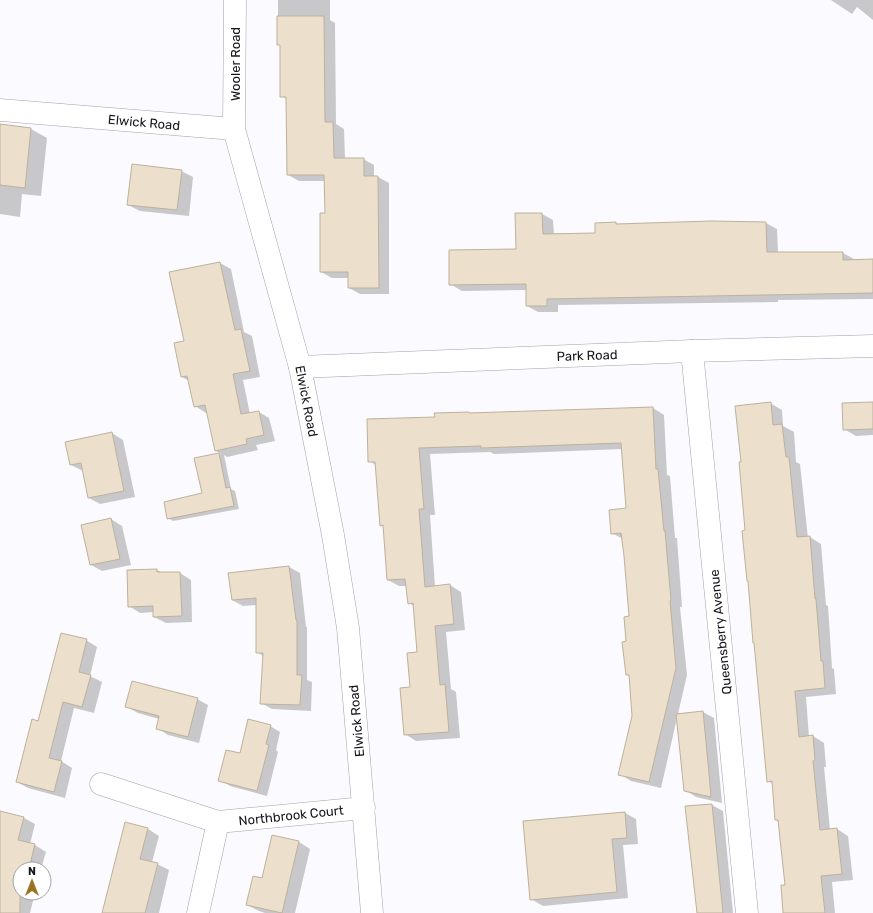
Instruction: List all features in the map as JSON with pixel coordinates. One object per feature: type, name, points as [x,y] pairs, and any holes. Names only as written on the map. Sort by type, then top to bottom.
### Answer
[{"type":"street","name":"Wooler Road","points":[[234,129],[235,0]]},
{"type":"street","name":"Elwick Road","points":[[0,110],[234,129],[300,367],[333,535],[348,628],[372,913]]},
{"type":"street","name":"Park Road","points":[[300,367],[692,351],[873,346]]},
{"type":"street","name":"Queensberry Avenue","points":[[692,351],[747,913]]},
{"type":"street","name":"Northbrook Court","points":[[101,784],[218,822],[364,808]]},
{"type":"street","points":[[198,913],[218,822]]},
{"type":"building","points":[[277,16],[324,16],[325,122],[333,122],[334,158],[364,158],[364,176],[378,176],[379,288],[348,288],[348,272],[320,272],[320,213],[325,213],[324,175],[287,175],[286,97],[280,97],[280,45],[277,45]]},
{"type":"building","points":[[0,124],[31,128],[25,188],[0,185]]},
{"type":"building","points":[[132,164],[182,170],[177,210],[127,205]]},
{"type":"building","points":[[515,213],[542,213],[543,234],[595,233],[595,223],[616,222],[616,224],[711,221],[766,222],[767,252],[843,252],[843,260],[873,259],[873,293],[547,299],[547,306],[526,306],[526,284],[449,285],[449,250],[516,249]]},
{"type":"building","points":[[220,262],[235,330],[241,329],[250,371],[233,374],[241,414],[259,411],[264,435],[246,439],[247,444],[215,451],[205,405],[194,407],[187,376],[181,377],[174,343],[184,341],[169,272]]},
{"type":"building","points":[[771,402],[773,425],[782,424],[786,457],[789,457],[797,537],[810,536],[821,661],[823,661],[825,688],[795,691],[799,737],[813,735],[815,760],[813,761],[820,830],[837,828],[842,874],[821,876],[825,913],[783,913],[781,885],[785,885],[778,820],[775,820],[772,781],[767,782],[742,531],[745,530],[739,462],[741,462],[735,406]]},
{"type":"building","points":[[873,402],[873,429],[843,430],[842,403]]},
{"type":"building","points":[[653,407],[656,469],[658,469],[665,531],[676,668],[649,782],[618,775],[632,716],[629,675],[626,675],[622,642],[626,641],[624,617],[629,616],[624,556],[621,533],[611,534],[609,510],[626,508],[621,443],[481,448],[481,446],[419,448],[424,509],[419,509],[425,587],[450,584],[454,624],[435,626],[440,685],[445,684],[449,732],[404,735],[400,688],[410,687],[407,653],[417,652],[413,603],[408,604],[405,579],[387,580],[383,525],[380,526],[375,462],[368,462],[367,419],[435,417],[434,413]]},
{"type":"building","points":[[112,432],[124,491],[88,498],[81,463],[70,465],[65,442]]},
{"type":"building","points":[[219,453],[226,488],[230,487],[234,506],[167,519],[164,502],[202,493],[194,458]]},
{"type":"building","points":[[111,518],[120,559],[90,565],[81,525]]},
{"type":"building","points":[[289,566],[297,620],[297,675],[302,675],[300,705],[260,704],[263,653],[256,653],[256,598],[232,600],[228,573]]},
{"type":"building","points":[[157,569],[157,572],[180,572],[182,616],[153,617],[153,606],[128,607],[127,570]]},
{"type":"building","points":[[61,633],[87,639],[79,672],[91,675],[82,707],[63,702],[49,758],[62,761],[54,792],[16,782],[32,719],[38,721]]},
{"type":"building","points":[[132,681],[198,698],[188,737],[156,729],[159,716],[125,707]]},
{"type":"building","points":[[703,711],[711,797],[684,791],[676,714]]},
{"type":"building","points":[[248,719],[271,725],[266,744],[269,745],[257,791],[218,781],[226,750],[240,753]]},
{"type":"building","points":[[712,804],[723,913],[697,913],[685,806]]},
{"type":"building","points":[[0,811],[24,817],[18,840],[35,844],[31,861],[12,861],[12,901],[20,901],[20,913],[0,913]]},
{"type":"building","points":[[625,812],[627,838],[612,839],[617,892],[530,900],[523,821]]},
{"type":"building","points":[[125,822],[148,828],[140,859],[158,863],[145,913],[102,913]]},
{"type":"building","points":[[272,835],[299,841],[282,913],[246,905],[253,876],[262,878]]}]
